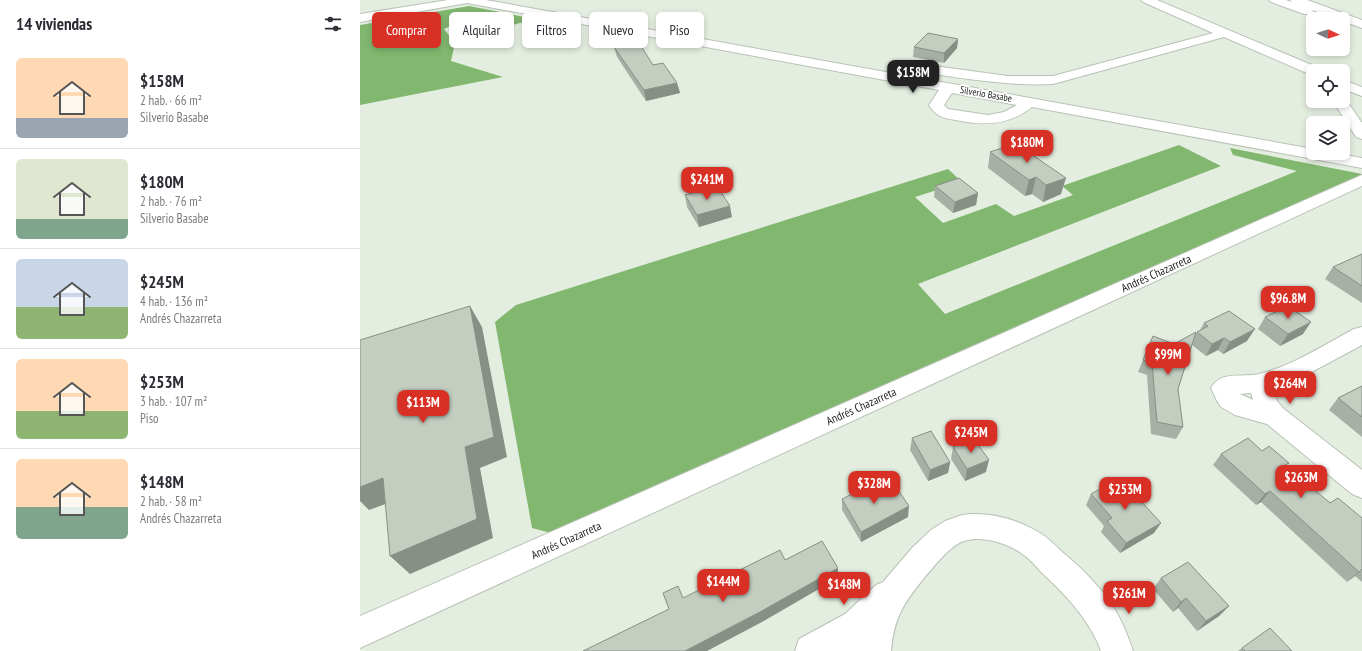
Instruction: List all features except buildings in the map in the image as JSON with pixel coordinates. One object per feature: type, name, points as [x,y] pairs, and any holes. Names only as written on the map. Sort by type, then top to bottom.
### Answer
[{"type":"street","points":[[1147,0],[1306,68]]},
{"type":"street","points":[[1276,0],[1309,12]]},
{"type":"street","points":[[1296,0],[1362,24]]},
{"type":"street","name":"Silverio Basabe","points":[[360,18],[477,1],[1362,163]]},
{"type":"street","points":[[1350,28],[1362,32]]},
{"type":"street","points":[[922,68],[981,76],[1039,81],[1053,80],[1226,33]]},
{"type":"street","points":[[1350,86],[1362,92]]},
{"type":"street","points":[[948,87],[936,105],[943,113],[988,121],[1003,118],[1022,109],[1030,102]]},
{"type":"street","points":[[1350,93],[1362,108]]},
{"type":"street","points":[[1345,108],[1362,134]]},
{"type":"street","name":"Andrés Chazarreta","points":[[360,632],[1362,180]]},
{"type":"street","points":[[1362,335],[1283,377],[1266,389],[1263,394],[1266,405],[1275,416],[1362,486]]},
{"type":"street","points":[[1275,416],[1237,404],[1228,399],[1223,388],[1228,385],[1256,384],[1283,377]]},
{"type":"street","points":[[811,651],[856,625],[897,587],[928,552],[944,539],[961,529],[978,526],[1000,529],[1030,542],[1069,576],[1129,651]]},
{"type":"street","points":[[876,651],[876,636],[882,614],[897,587]]},
{"type":"street","points":[[1094,606],[1115,643],[1117,651]]},
{"type":"street","points":[[834,651],[850,651]]},
{"type":"green space","points":[[469,6],[499,12],[449,12],[449,27],[444,29],[449,35],[449,48],[454,48],[451,61],[503,77],[360,105],[360,25],[372,23],[372,48],[441,48],[441,12],[435,12]]},
{"type":"green space","points":[[514,15],[522,16],[522,23],[514,25]]},
{"type":"green space","points":[[1179,145],[1221,166],[918,284],[945,314],[1297,171],[1233,155],[1230,148],[1362,174],[1362,184],[566,537],[532,528],[495,322],[516,305],[948,169],[962,182],[915,197],[943,223],[996,204],[1014,216],[1073,195],[1062,186]]}]
